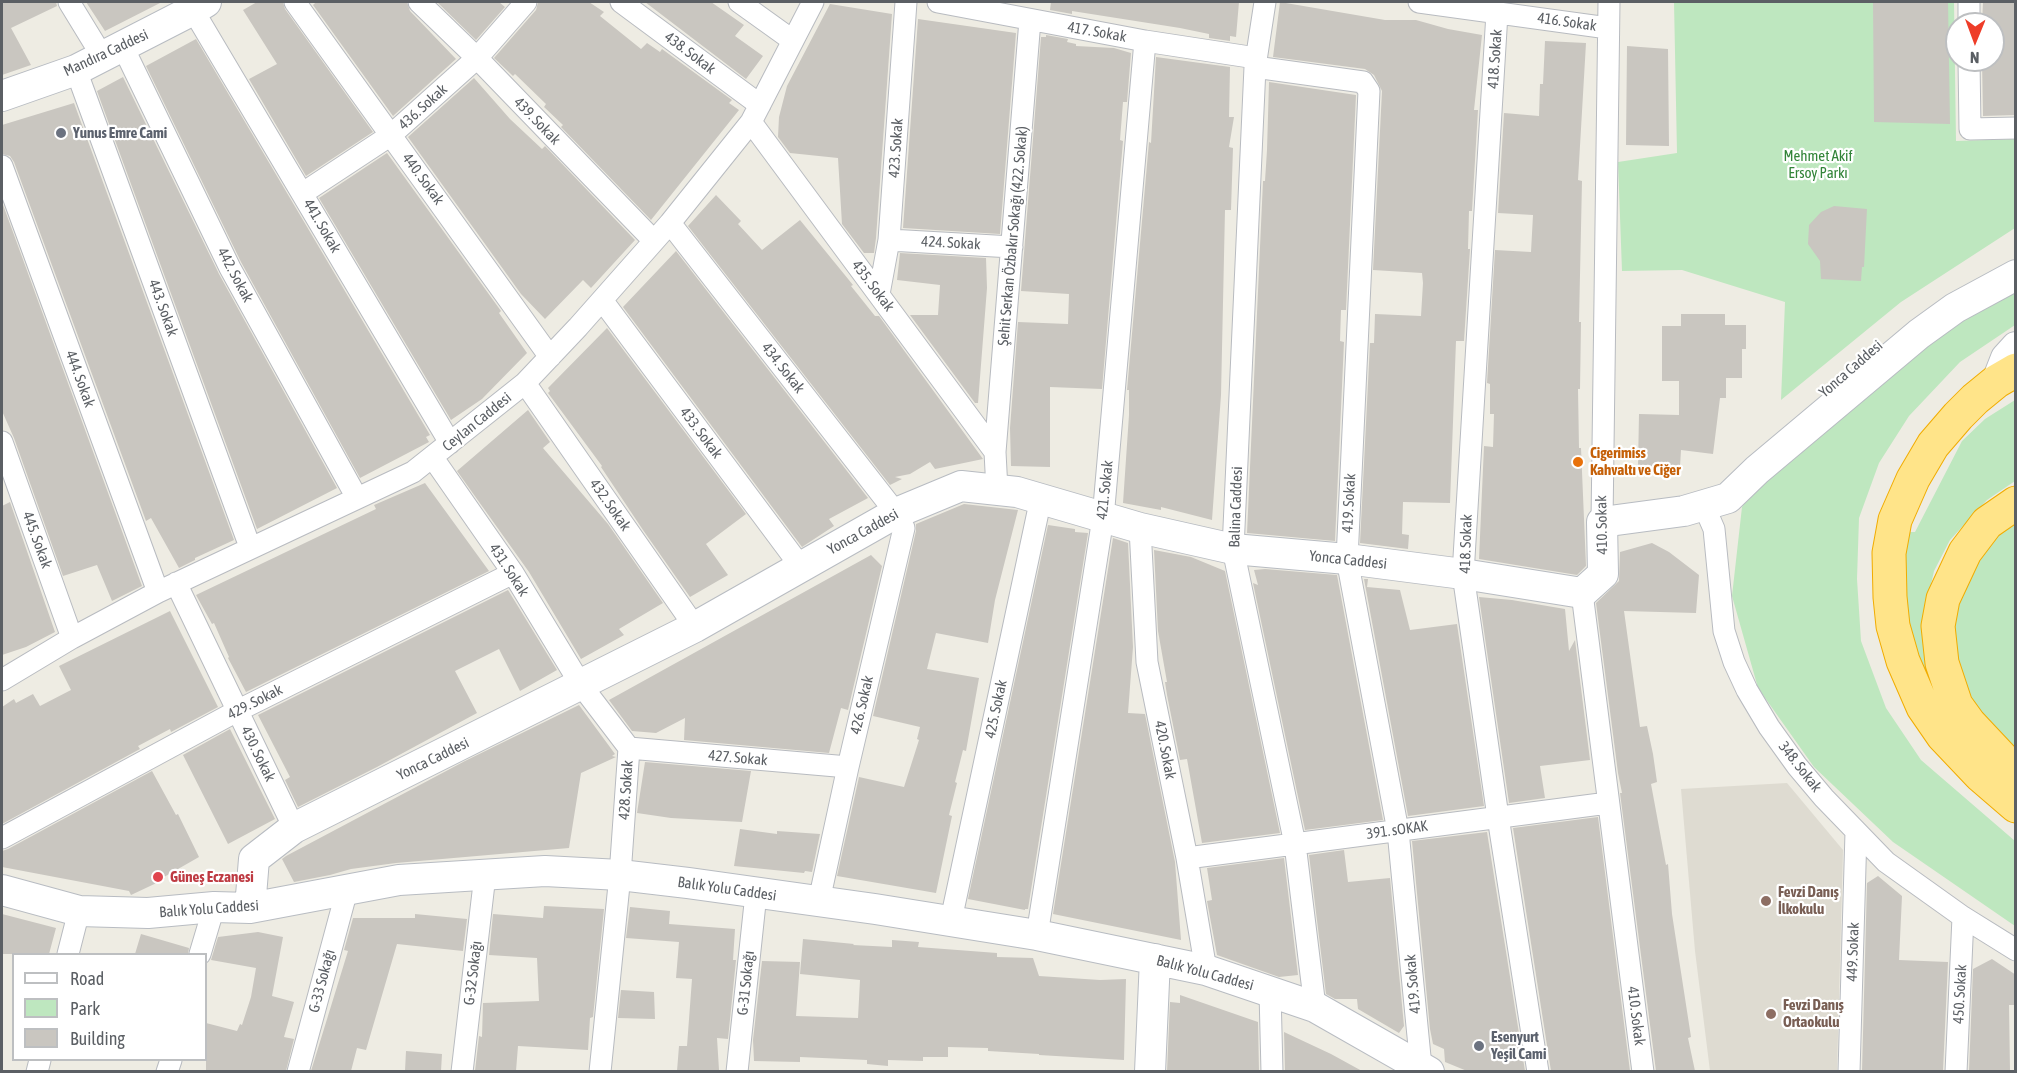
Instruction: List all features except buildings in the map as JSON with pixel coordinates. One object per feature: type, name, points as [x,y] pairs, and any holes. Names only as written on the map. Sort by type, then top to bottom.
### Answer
[{"type":"highway","points":[[2006,376],[1958,416],[1933,445],[1913,479],[1895,520],[1888,553],[1893,626],[1903,661],[1923,706],[1943,736],[1980,775],[2016,806]]},
{"type":"highway","points":[[2016,503],[1987,523],[1965,552],[1943,598],[1938,626],[1942,663],[1956,705],[1969,723],[2016,773]]},
{"type":"street","points":[[69,2],[100,58]]},
{"type":"street","name":"440. Sokak","points":[[295,2],[550,357]]},
{"type":"street","name":"439. Sokak","points":[[419,2],[477,58],[654,241]]},
{"type":"street","name":"436. Sokak","points":[[303,193],[391,135],[477,58],[526,2]]},
{"type":"street","name":"438. Sokak","points":[[621,2],[755,113]]},
{"type":"street","points":[[739,2],[792,40]]},
{"type":"street","name":"Ceylan Caddesi","points":[[2,680],[72,638],[167,587],[413,472],[525,383],[670,223],[755,113],[813,2]]},
{"type":"street","name":"423. Sokak","points":[[879,294],[889,240],[906,2]]},
{"type":"street","name":"417. Sokak","points":[[938,2],[1255,62]]},
{"type":"street","name":"Balina Caddesi","points":[[1265,2],[1255,62],[1233,549],[1295,844],[1315,1007]]},
{"type":"street","name":"416. Sokak","points":[[1419,2],[1608,28]]},
{"type":"street","name":"410. Sokak","points":[[1609,2],[1603,574],[1582,593],[1643,1071]]},
{"type":"street","name":"Mandıra Caddesi","points":[[2,96],[100,58],[200,6]]},
{"type":"street","name":"441. Sokak","points":[[200,6],[303,193],[450,443]]},
{"type":"street","name":"418. Sokak","points":[[1497,13],[1463,574],[1538,1071]]},
{"type":"street","name":"Şehit Serkan Özbakır Sokağı (422. Sokak)","points":[[997,490],[995,452],[1030,20]]},
{"type":"street","name":"421. Sokak","points":[[1037,935],[1103,518],[1145,41]]},
{"type":"street","name":"442. Sokak","points":[[100,58],[230,268],[357,498]]},
{"type":"street","name":"443. Sokak","points":[[100,58],[250,547]]},
{"type":"street","name":"419. Sokak","points":[[1255,62],[1363,82],[1369,91],[1347,559],[1398,831],[1414,1067]]},
{"type":"street","points":[[1969,72],[1970,129],[2016,128]]},
{"type":"street","name":"435. Sokak","points":[[755,113],[879,294],[995,452]]},
{"type":"street","name":"444. Sokak","points":[[2,166],[167,587]]},
{"type":"street","name":"434. Sokak","points":[[670,223],[896,513]]},
{"type":"street","name":"424. Sokak","points":[[889,240],[1012,247]]},
{"type":"street","name":"Yonca Caddesi","points":[[1704,506],[1771,439],[1904,323],[1948,292],[2016,253]]},
{"type":"street","points":[[1602,522],[1684,511],[1728,498],[1757,470],[1919,334],[1955,308],[2016,275]]},
{"type":"street","name":"433. Sokak","points":[[602,300],[801,567]]},
{"type":"street","points":[[2006,376],[2006,358],[2016,347]]},
{"type":"street","name":"432. Sokak","points":[[525,383],[694,627]]},
{"type":"street","name":"445. Sokak","points":[[2,442],[72,638]]},
{"type":"street","name":"431. Sokak","points":[[432,458],[513,573],[581,685]]},
{"type":"street","name":"Yonca Caddesi","points":[[250,908],[254,859],[294,828],[694,627],[896,513],[961,486],[1041,498],[1140,528],[1233,549],[1347,559],[1582,593]]},
{"type":"street","name":"425. Sokak","points":[[951,920],[1041,498]]},
{"type":"street","name":"348. Sokak","points":[[1704,506],[1714,529],[1724,631],[1734,662],[1747,690],[1769,727],[1797,766],[1886,862],[1963,917],[2016,950]]},
{"type":"street","name":"426. Sokak","points":[[819,900],[904,528],[896,513]]},
{"type":"street","name":"420. Sokak","points":[[1140,528],[1147,662],[1187,858],[1206,970]]},
{"type":"street","name":"429. Sokak","points":[[2,838],[237,711],[513,573]]},
{"type":"street","name":"430. Sokak","points":[[167,587],[237,711],[294,828]]},
{"type":"street","name":"428. Sokak","points":[[581,685],[629,748],[620,875]]},
{"type":"street","name":"427. Sokak","points":[[629,748],[848,767]]},
{"type":"street","name":"391. sOKAK","points":[[1187,858],[1608,803]]},
{"type":"street","name":"449. Sokak","points":[[1849,1071],[1856,832]]},
{"type":"street","name":"Balık Yolu Caddesi","points":[[2,890],[79,911],[148,913],[214,907],[250,908],[399,880],[545,871],[620,875],[756,894],[819,900],[951,920],[1037,935],[1206,970],[1315,1007],[1414,1067]]},
{"type":"street","name":"G-32 Sokağı","points":[[462,1071],[485,875]]},
{"type":"street","points":[[600,1071],[620,875]]},
{"type":"street","name":"G-33 Sokağı","points":[[298,1071],[347,890]]},
{"type":"street","name":"G-31 Sokağı","points":[[737,1071],[756,894]]},
{"type":"street","points":[[200,953],[214,907]]},
{"type":"street","points":[[68,953],[79,911]]},
{"type":"street","name":"450. Sokak","points":[[1956,1071],[1963,917]]},
{"type":"street","points":[[1150,1071],[1155,959]]},
{"type":"street","points":[[1270,992],[1272,1071]]},
{"type":"shaded area","name":"Fevzi Danış İlkokulu","points":[[1787,783],[1843,850],[1837,1071],[1710,1071],[1695,951],[1681,789]]},
{"type":"green space","name":"Mehmet Akif Ersoy Parkı","points":[[1674,2],[1954,2],[1954,12],[1945,12],[1945,72],[1955,72],[1956,141],[2015,139],[2015,228],[1901,302],[1781,400],[1785,302],[1682,270],[1622,271],[1618,162],[1677,153]]},
{"type":"green space","points":[[2015,287],[2015,325],[1960,362],[1909,416],[1879,463],[1859,518],[1857,579],[1861,641],[1886,708],[1921,760],[2015,841],[2015,926],[1893,842],[1814,767],[1758,688],[1732,596],[1742,507],[1755,489],[1972,308]]},
{"type":"green space","points":[[2015,400],[2015,481],[1987,500],[1950,540],[1934,571],[1928,598],[1934,702],[1911,649],[1900,584],[1906,532],[1915,532],[1962,441],[1985,419]]},
{"type":"green space","points":[[2015,522],[2015,751],[1973,705],[1960,682],[1952,619],[1962,588],[1992,540]]},
{"type":"place","name":"Yunus Emre Cami","points":[[61,133]]},
{"type":"place","name":"Cigerimiss Kahvaltı ve Ciğer","points":[[1578,462]]},
{"type":"place","name":"Güneş Eczanesi","points":[[158,877]]},
{"type":"place","name":"Fevzi Danış İlkokulu","points":[[1766,901]]},
{"type":"place","name":"Fevzi Danış Ortaokulu","points":[[1771,1014]]},
{"type":"place","name":"Esenyurt Yeşil Cami","points":[[1479,1046]]}]
